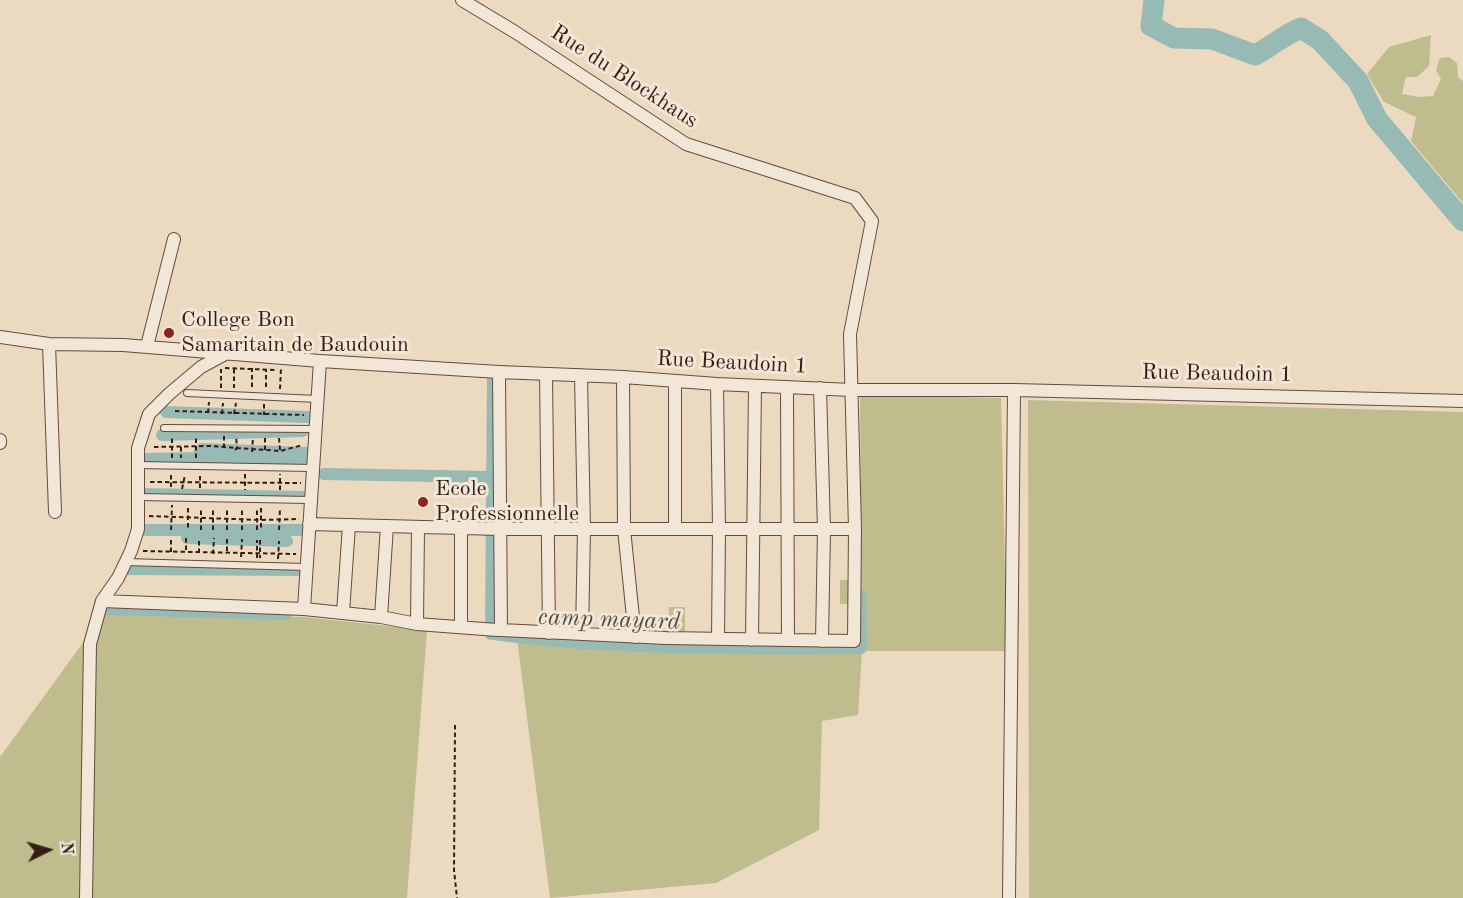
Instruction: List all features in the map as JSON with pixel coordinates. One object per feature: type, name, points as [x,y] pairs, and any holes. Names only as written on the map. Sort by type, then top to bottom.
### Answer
[{"type":"street","name":"Rue du Blockhaus","points":[[462,0],[686,144],[855,198],[872,221],[850,334],[855,529],[854,641],[822,641]]},
{"type":"street","points":[[147,346],[174,239]]},
{"type":"street","name":"Rue Beaudoin 1","points":[[0,337],[49,345],[147,346],[320,361],[754,386],[852,390],[1014,390],[1463,401]]},
{"type":"street","points":[[49,345],[55,513]]},
{"type":"street","points":[[86,898],[90,644],[102,601],[118,578],[138,530],[138,448],[149,414],[201,367],[229,353]]},
{"type":"street","points":[[304,609],[305,521],[310,500],[313,468],[320,361]]},
{"type":"street","points":[[495,630],[499,372]]},
{"type":"street","points":[[546,374],[549,633]]},
{"type":"street","points":[[581,375],[584,529],[582,634]]},
{"type":"street","points":[[623,377],[624,529],[635,637]]},
{"type":"street","points":[[675,382],[675,529]]},
{"type":"street","points":[[717,384],[718,639]]},
{"type":"street","points":[[752,640],[754,386]]},
{"type":"street","points":[[787,387],[788,640]]},
{"type":"street","points":[[102,601],[304,609],[381,617],[417,624],[549,633],[822,641],[824,529],[820,388]]},
{"type":"street","points":[[1009,898],[1014,390]]},
{"type":"street","points":[[305,521],[349,525],[495,529],[855,529]]},
{"type":"street","points":[[343,613],[349,525]]},
{"type":"street","points":[[381,617],[387,526]]},
{"type":"street","points":[[417,624],[418,527]]},
{"type":"street","points":[[461,528],[461,627]]},
{"type":"lane","points":[[187,393],[318,399]]},
{"type":"lane","points":[[164,428],[315,429]]},
{"type":"lane","points":[[138,465],[171,461],[185,466],[313,468]]},
{"type":"lane","points":[[138,497],[310,500]]},
{"type":"lane","points":[[125,562],[306,567]]},
{"type":"path","points":[[279,396],[282,365]]},
{"type":"path","points":[[201,367],[252,367],[290,371]]},
{"type":"path","points":[[221,393],[222,367]]},
{"type":"path","points":[[235,367],[235,413]]},
{"type":"path","points":[[251,394],[252,367]]},
{"type":"path","points":[[264,414],[266,368]]},
{"type":"path","points":[[208,412],[209,396]]},
{"type":"path","points":[[222,413],[223,397]]},
{"type":"path","points":[[195,404],[195,412]]},
{"type":"path","points":[[250,406],[250,414]]},
{"type":"path","points":[[280,407],[280,415]]},
{"type":"path","points":[[175,411],[308,416]]},
{"type":"path","points":[[265,432],[265,451]]},
{"type":"path","points":[[279,432],[280,451]]},
{"type":"path","points":[[223,433],[224,447]]},
{"type":"path","points":[[236,433],[236,449]]},
{"type":"path","points":[[253,433],[253,451]]},
{"type":"path","points":[[171,494],[172,434]]},
{"type":"path","points":[[196,434],[196,458]]},
{"type":"path","points":[[181,458],[184,440]]},
{"type":"path","points":[[153,447],[224,447],[253,451],[280,451],[307,444]]},
{"type":"path","points":[[182,494],[185,466]]},
{"type":"path","points":[[199,466],[200,495]]},
{"type":"path","points":[[244,466],[246,496]]},
{"type":"path","points":[[280,467],[280,496]]},
{"type":"path","points":[[138,482],[304,483]]},
{"type":"path","points":[[171,530],[172,502]]},
{"type":"path","points":[[188,502],[188,530]]},
{"type":"path","points":[[201,502],[201,530]]},
{"type":"path","points":[[213,502],[213,530]]},
{"type":"path","points":[[227,502],[227,530]]},
{"type":"path","points":[[242,502],[242,530]]},
{"type":"path","points":[[259,502],[259,530]]},
{"type":"path","points":[[279,530],[280,502]]},
{"type":"path","points":[[138,516],[305,521]]},
{"type":"path","points":[[171,537],[171,552]]},
{"type":"path","points":[[186,538],[186,563]]},
{"type":"path","points":[[198,563],[199,538]]},
{"type":"path","points":[[212,564],[213,538]]},
{"type":"path","points":[[227,539],[227,552]]},
{"type":"path","points":[[241,559],[242,539]]},
{"type":"path","points":[[258,565],[259,540]]},
{"type":"path","points":[[278,565],[279,541]]},
{"type":"path","points":[[131,551],[300,554]]},
{"type":"path","points":[[455,725],[454,870],[457,898]]},
{"type":"shaded area","points":[[1431,35],[1429,66],[1417,77],[1406,77],[1402,94],[1420,97],[1433,96],[1441,79],[1436,70],[1440,58],[1449,57],[1457,63],[1458,77],[1463,81],[1463,203],[1411,141],[1416,117],[1384,102],[1367,74],[1389,47]]},
{"type":"shaded area","points":[[860,395],[1001,398],[1007,651],[862,651],[858,715],[822,721],[819,830],[716,883],[550,898],[517,639],[862,648]]},
{"type":"shaded area","points":[[1028,400],[1463,412],[1463,898],[1029,898]]},
{"type":"shaded area","points":[[840,580],[851,580],[851,604],[840,604]]},
{"type":"shaded area","points":[[669,607],[685,607],[685,631],[668,631]]},
{"type":"shaded area","points":[[106,611],[303,617],[427,630],[407,898],[0,898],[0,757]]},
{"type":"waterway","points":[[1154,0],[1151,26],[1174,38],[1212,39],[1255,55],[1301,28],[1320,40],[1358,81],[1377,119],[1463,221]]},
{"type":"waterway","points":[[491,634],[493,375]]},
{"type":"waterway","points":[[166,412],[308,417]]},
{"type":"waterway","points":[[162,435],[303,431]]},
{"type":"waterway","points":[[140,459],[196,458],[202,449],[306,453]]},
{"type":"waterway","points":[[190,460],[265,463],[306,460]]},
{"type":"waterway","points":[[324,474],[492,477]]},
{"type":"waterway","points":[[141,494],[304,497]]},
{"type":"waterway","points":[[141,530],[301,530]]},
{"type":"waterway","points":[[187,538],[287,541]]},
{"type":"waterway","points":[[128,569],[300,570]]},
{"type":"waterway","name":"camp mayard","points":[[494,634],[631,646],[861,648],[860,595]]},
{"type":"waterway","name":"camp mayard","points":[[107,609],[286,614]]},
{"type":"place","name":"College Bon Samaritain de Baudouin","points":[[169,333]]},
{"type":"place","name":"Ecole Professionnelle","points":[[423,502]]}]
